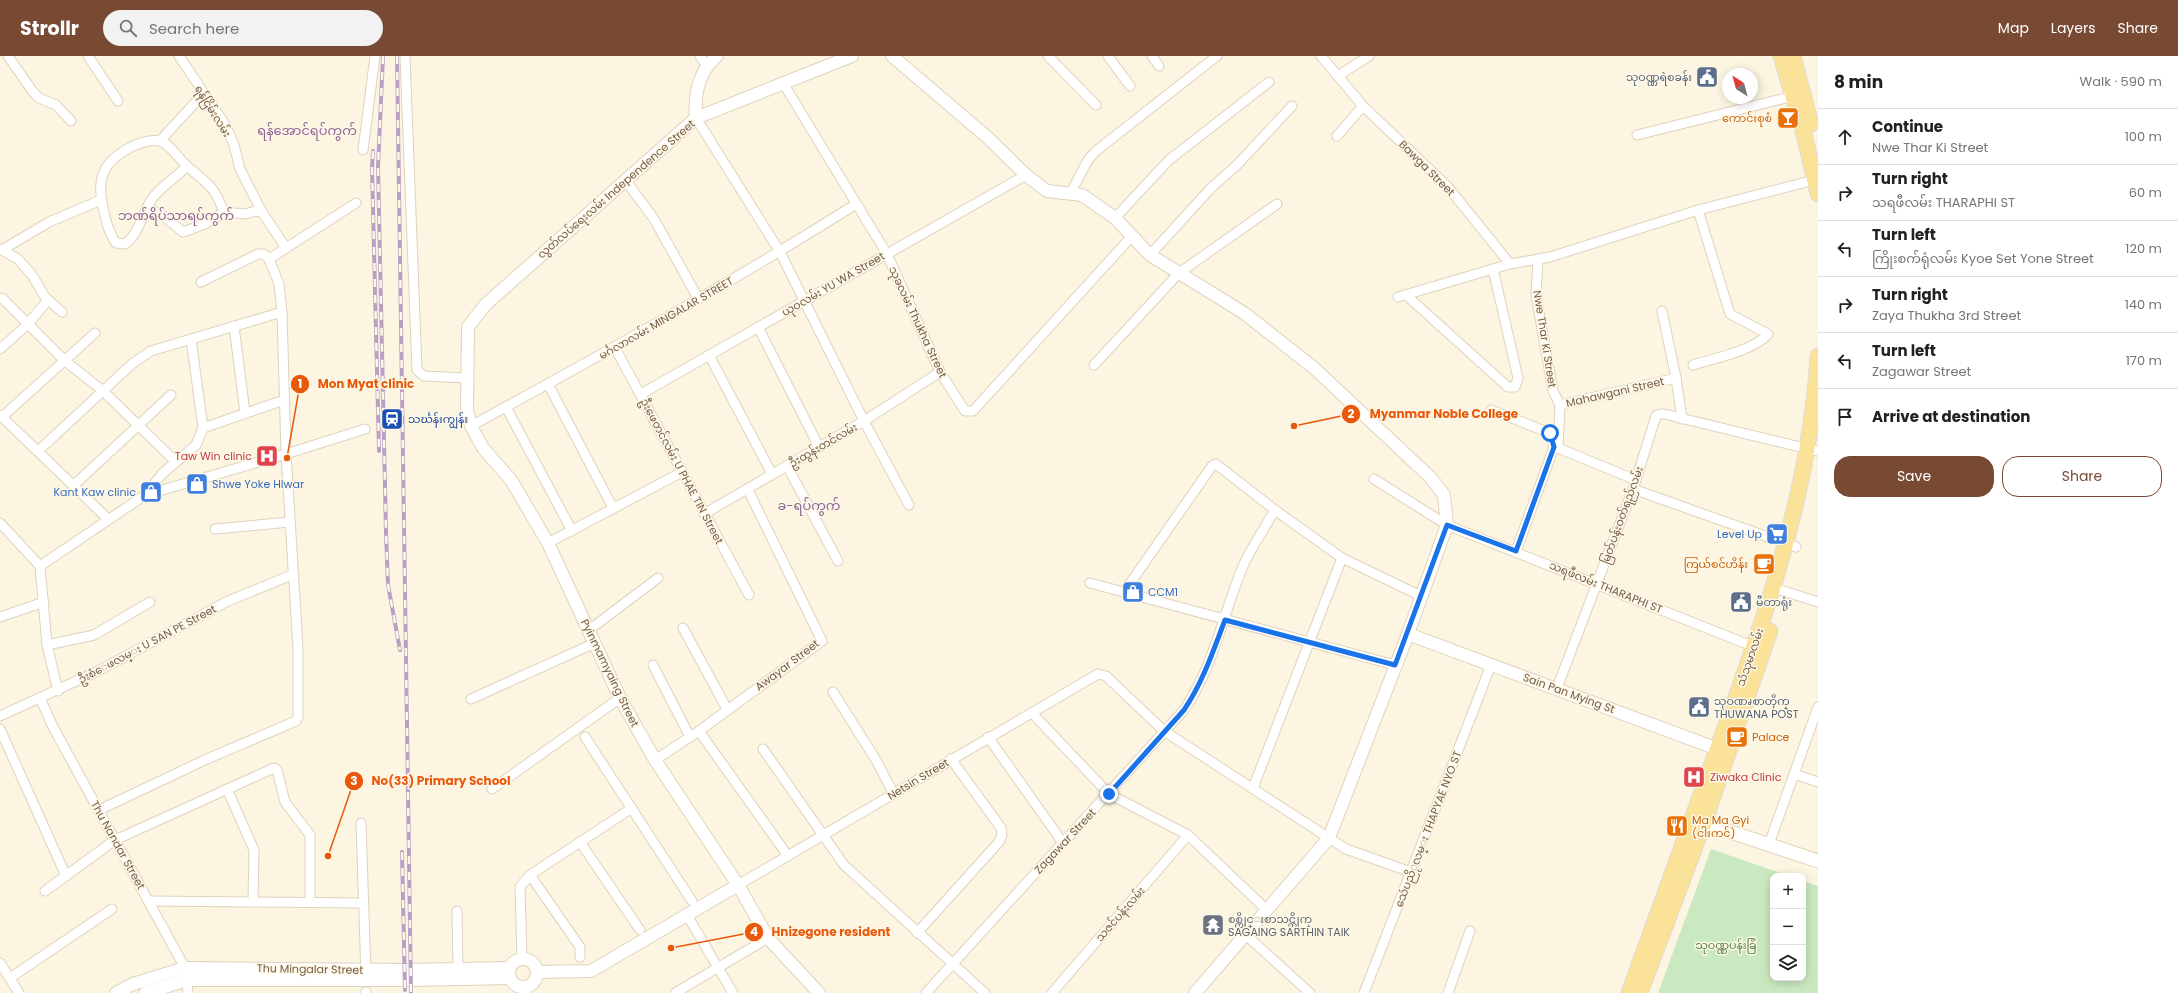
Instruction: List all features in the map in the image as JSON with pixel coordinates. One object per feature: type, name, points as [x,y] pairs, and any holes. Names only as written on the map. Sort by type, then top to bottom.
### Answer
[{"type":"main road","points":[[1781,56],[1818,150]]},
{"type":"main road","points":[[1793,56],[1797,95],[1804,134],[1816,174],[1818,194]]},
{"type":"main road","name":"သံသုမာလမ်း","points":[[1640,993],[1698,821],[1759,648],[1791,546],[1798,499],[1814,447],[1818,356]]},
{"type":"main road","points":[[1698,821],[1818,861]]},
{"type":"main road","name":"သံသုမာလမ်း","points":[[1629,993],[1698,821]]},
{"type":"street","points":[[8,56],[33,92],[39,98],[56,105],[71,121]]},
{"type":"street","points":[[88,56],[118,101]]},
{"type":"street","name":"ရန်ငြိမ်းလမ်း","points":[[179,56],[203,94],[226,126],[234,145],[240,169],[262,212],[286,248]]},
{"type":"street","points":[[363,150],[375,56]]},
{"type":"street","points":[[406,56],[417,370],[424,376],[467,378]]},
{"type":"street","points":[[717,56],[703,60],[694,101],[696,118],[780,252],[864,421],[909,505]]},
{"type":"street","name":"လွတ်လပ်ရေးလမ်း Independence Street","points":[[468,327],[485,305],[696,118],[852,56]]},
{"type":"street","points":[[892,56],[987,136],[1026,175],[1047,191],[1082,195],[1114,218],[1150,255],[1244,313],[1319,372],[1430,477],[1444,495],[1447,525],[1420,596],[1408,634],[1329,838],[1194,993]]},
{"type":"street","points":[[1048,56],[1096,105]]},
{"type":"street","points":[[1108,56],[1130,86]]},
{"type":"street","points":[[1152,56],[1159,66]]},
{"type":"street","points":[[1070,194],[1088,160],[1096,151],[1217,56]]},
{"type":"street","name":"Bawga Street","points":[[1321,56],[1363,106],[1448,187],[1510,264]]},
{"type":"street","points":[[1338,76],[1369,56]]},
{"type":"street","points":[[1114,218],[1168,160],[1269,82]]},
{"type":"street","name":"သုခလမ်း Thukha Street","points":[[783,83],[887,254],[940,372],[965,411],[969,413],[973,412],[1132,236]]},
{"type":"street","points":[[160,141],[203,94]]},
{"type":"street","points":[[1637,135],[1797,95]]},
{"type":"street","points":[[1150,255],[1211,188],[1237,165],[1292,106]]},
{"type":"street","points":[[1337,136],[1363,106]]},
{"type":"street","points":[[187,166],[155,194],[147,205],[133,239],[126,244],[116,243],[109,232],[100,200],[101,177],[108,164],[118,154],[148,141],[160,141],[170,148],[187,166],[203,178],[214,192],[224,212]]},
{"type":"street","points":[[1493,269],[1518,378],[1516,387],[1508,387],[1402,296],[1493,269],[1510,264],[1550,257],[1816,174]]},
{"type":"street","name":"ယုဝလမ်း YU WA Street","points":[[641,394],[1026,175]]},
{"type":"street","points":[[626,181],[654,219],[698,298]]},
{"type":"street","points":[[1,250],[49,222],[100,200]]},
{"type":"street","points":[[269,259],[356,203]]},
{"type":"street","name":"မင်္ဂလာလမ်း MINGALAR STREET","points":[[471,426],[615,348],[698,298],[780,252],[856,204]]},
{"type":"street","points":[[1094,365],[1179,273],[1277,204]]},
{"type":"street","points":[[147,208],[162,215],[183,232],[196,228],[224,212],[245,214],[255,211],[262,212]]},
{"type":"street","points":[[1693,365],[1735,352],[1762,341],[1768,334],[1730,314],[1698,210]]},
{"type":"street","points":[[1,250],[18,258],[32,275],[36,285],[48,300],[62,312]]},
{"type":"street","points":[[99,810],[207,758],[296,721],[299,713],[294,574],[286,454],[282,312],[279,284],[269,259],[264,254],[258,254],[202,282]]},
{"type":"street","name":"Nwe Thar Ki Street","points":[[1516,551],[1556,447],[1560,405],[1553,391],[1536,295],[1538,259]]},
{"type":"street","points":[[2,298],[65,361],[102,390],[176,462]]},
{"type":"street","points":[[0,349],[28,324],[48,300]]},
{"type":"street","points":[[1662,311],[1676,378]]},
{"type":"street","points":[[38,451],[102,390],[133,363],[151,351],[282,312]]},
{"type":"street","points":[[234,326],[245,413]]},
{"type":"street","name":"Pyinmamyaing Street","points":[[468,327],[467,410],[471,426],[483,448],[511,480],[548,543],[620,698],[655,760],[738,885],[768,938],[819,993]]},
{"type":"street","points":[[758,328],[819,447]]},
{"type":"street","points":[[95,333],[1,416],[108,519]]},
{"type":"street","points":[[145,495],[162,474],[196,445],[203,428],[191,339]]},
{"type":"street","name":"ဦးဖေတင်လမ်း U PHAE TIN Street","points":[[615,348],[749,595]]},
{"type":"street","points":[[710,355],[772,474]]},
{"type":"street","name":"ဦးထွန်းတင်လမ်း","points":[[704,514],[748,490],[772,474],[864,421],[940,372]]},
{"type":"street","name":"Mahawgani Street","points":[[1560,405],[1676,378],[1682,419]]},
{"type":"street","points":[[548,384],[613,508]]},
{"type":"street","points":[[74,485],[171,395]]},
{"type":"street","points":[[203,428],[284,400]]},
{"type":"street","points":[[506,407],[572,530]]},
{"type":"street","points":[[1491,410],[1550,433],[1556,447],[1636,480]]},
{"type":"street","name":"မြတ်ပန်းဝတ်ရည်လမ်း","points":[[1557,688],[1633,489],[1656,416],[1664,414],[1682,419]]},
{"type":"street","points":[[1682,419],[1814,447]]},
{"type":"street","points":[[40,566],[145,495],[286,454],[365,429]]},
{"type":"street","points":[[1124,592],[1212,466],[1216,464],[1275,510],[1342,558],[1420,596]]},
{"type":"street","points":[[786,466],[838,561]]},
{"type":"street","points":[[548,543],[682,472]]},
{"type":"street","name":"သရဖီလမ်း THARAPHI ST","points":[[1374,479],[1447,525],[1759,648]]},
{"type":"street","points":[[1633,489],[1791,546]]},
{"type":"street","name":"Awayar Street","points":[[655,760],[699,731],[822,640],[748,490]]},
{"type":"street","name":"Zagawar Street","points":[[926,993],[1184,710],[1201,682],[1225,620],[1243,567],[1275,510]]},
{"type":"street","points":[[215,529],[290,522]]},
{"type":"street","points":[[0,523],[40,566],[48,645],[58,691]]},
{"type":"street","points":[[1253,788],[1342,558]]},
{"type":"street","name":"ဦးစံေဖလမ္း U SAN PE Street","points":[[0,716],[58,691],[226,602],[294,574]]},
{"type":"street","points":[[588,630],[658,578]]},
{"type":"street","points":[[1090,583],[1395,665]]},
{"type":"street","points":[[1778,590],[1818,602]]},
{"type":"street","points":[[0,617],[44,602]]},
{"type":"street","points":[[48,645],[94,635],[150,602]]},
{"type":"street","points":[[684,628],[727,709]]},
{"type":"street","name":"Sain Pan Mying St","points":[[1408,634],[1557,688],[1723,751]]},
{"type":"street","points":[[471,699],[595,643]]},
{"type":"street","name":"သေဴပညိႂလမ္း THAPYAE NYO ST","points":[[1364,993],[1491,665]]},
{"type":"street","points":[[653,666],[690,737]]},
{"type":"street","name":"Netsin Street","points":[[738,885],[988,737],[1098,674],[1106,676],[1164,731]]},
{"type":"street","points":[[833,692],[876,760],[893,793]]},
{"type":"street","name":"Thu Nandar Street","points":[[40,698],[53,727],[185,968],[188,993]]},
{"type":"street","points":[[492,789],[620,698]]},
{"type":"street","points":[[1769,844],[1818,707]]},
{"type":"street","points":[[1032,712],[1109,794],[1188,835],[1267,910]]},
{"type":"street","points":[[0,729],[66,876]]},
{"type":"street","points":[[699,731],[788,856]]},
{"type":"street","points":[[1164,731],[1346,849],[1411,872]]},
{"type":"street","points":[[585,737],[692,900]]},
{"type":"street","points":[[988,737],[1063,843]]},
{"type":"street","points":[[764,749],[844,865],[951,964],[986,993]]},
{"type":"street","points":[[917,933],[999,842],[1002,835],[1001,828],[951,759]]},
{"type":"street","points":[[46,891],[115,840],[272,768],[277,770],[286,802],[310,835],[310,902]]},
{"type":"street","points":[[1794,774],[1818,782]]},
{"type":"street","points":[[227,789],[254,850],[253,901]]},
{"type":"street","points":[[522,959],[520,887],[530,875],[632,808]]},
{"type":"street","points":[[361,823],[366,984]]},
{"type":"street","name":"သဇင်ပန်းလမ်း","points":[[1052,993],[1188,835]]},
{"type":"street","points":[[580,842],[640,930]]},
{"type":"street","points":[[530,875],[580,947],[580,957]]},
{"type":"street","points":[[537,972],[592,971],[738,885]]},
{"type":"street","points":[[148,901],[363,903]]},
{"type":"street","points":[[10,978],[112,909]]},
{"type":"street","points":[[457,911],[458,969]]},
{"type":"street","points":[[686,915],[733,993]]},
{"type":"street","points":[[1448,993],[1470,931]]},
{"type":"street","points":[[1246,935],[1309,993]]},
{"type":"street","points":[[675,993],[768,938]]},
{"type":"street","points":[[522,959],[534,964],[537,972],[535,980],[526,990],[516,985],[510,973],[514,962],[522,959]]},
{"type":"street","points":[[0,963],[18,993]]},
{"type":"street","name":"Thu Mingalar Street","points":[[117,993],[133,984],[185,968],[366,984],[458,969],[510,973]]},
{"type":"street","name":"Thu Mingalar Street","points":[[145,993],[187,980],[366,984],[510,973]]},
{"type":"green space","name":"သုဝဏ္ဏပန်းခြံ","points":[[1711,849],[1780,873],[1770,873],[1770,981],[1806,981],[1806,882],[1818,886],[1818,993],[1658,993]]},
{"type":"railway","points":[[383,56],[378,167],[386,533],[388,585],[400,650]]},
{"type":"railway","points":[[397,56],[411,993]]},
{"type":"railway","points":[[373,151],[372,168],[379,451]]},
{"type":"railway","points":[[402,852],[405,990]]},
{"type":"place","name":"သုဝဏ္ဏရဲစခန်း","points":[[1707,77]]},
{"type":"place","name":"ကောင်းစုစံ","points":[[1788,118]]},
{"type":"place","name":"သင်္ဃန်းကျွန်း","points":[[392,419]]},
{"type":"place","name":"Myanmar Noble College","points":[[1294,426]]},
{"type":"place","name":"Taw Win clinic","points":[[267,456]]},
{"type":"place","name":"Mon Myat clinic","points":[[287,458]]},
{"type":"place","name":"Shwe Yoke Hlwar","points":[[197,484]]},
{"type":"place","name":"Kant Kaw clinic","points":[[151,492]]},
{"type":"place","name":"Level Up","points":[[1777,534]]},
{"type":"place","name":"ကြယ်စင်ဟိန်း","points":[[1764,564]]},
{"type":"place","name":"CCM1","points":[[1133,592]]},
{"type":"place","name":"မီတာရုံး","points":[[1741,602]]},
{"type":"place","name":"သုဝဏၧစာတိုက္ THUWANA POST","points":[[1699,707]]},
{"type":"place","name":"Palace","points":[[1737,737]]},
{"type":"place","name":"Ziwaka Clinic","points":[[1694,777]]},
{"type":"place","name":"Ma Ma Gyi (ငါးကင်)","points":[[1677,826]]},
{"type":"place","name":"No(33) Primary School","points":[[328,856]]},
{"type":"place","name":"စစ္ကိုင္းစာသင္တိုက္ SAGAING SARTHIN TAIK","points":[[1213,925]]},
{"type":"place","name":"Hnizegone resident","points":[[671,948]]},
{"type":"district","name":"ရန်အောင်ရပ်ကွက်","points":[[307,130]]},
{"type":"district","name":"ဘဏ်ရိပ်သာရပ်ကွက်","points":[[176,215]]},
{"type":"district","name":"ခ-ရပ်ကွက်","points":[[809,505]]},
{"type":"route","points":[[1109,794],[1184,710],[1192,699],[1201,682],[1225,620],[1395,665],[1408,634],[1420,596],[1447,525],[1516,551],[1554,447],[1553,439],[1550,433]]}]
